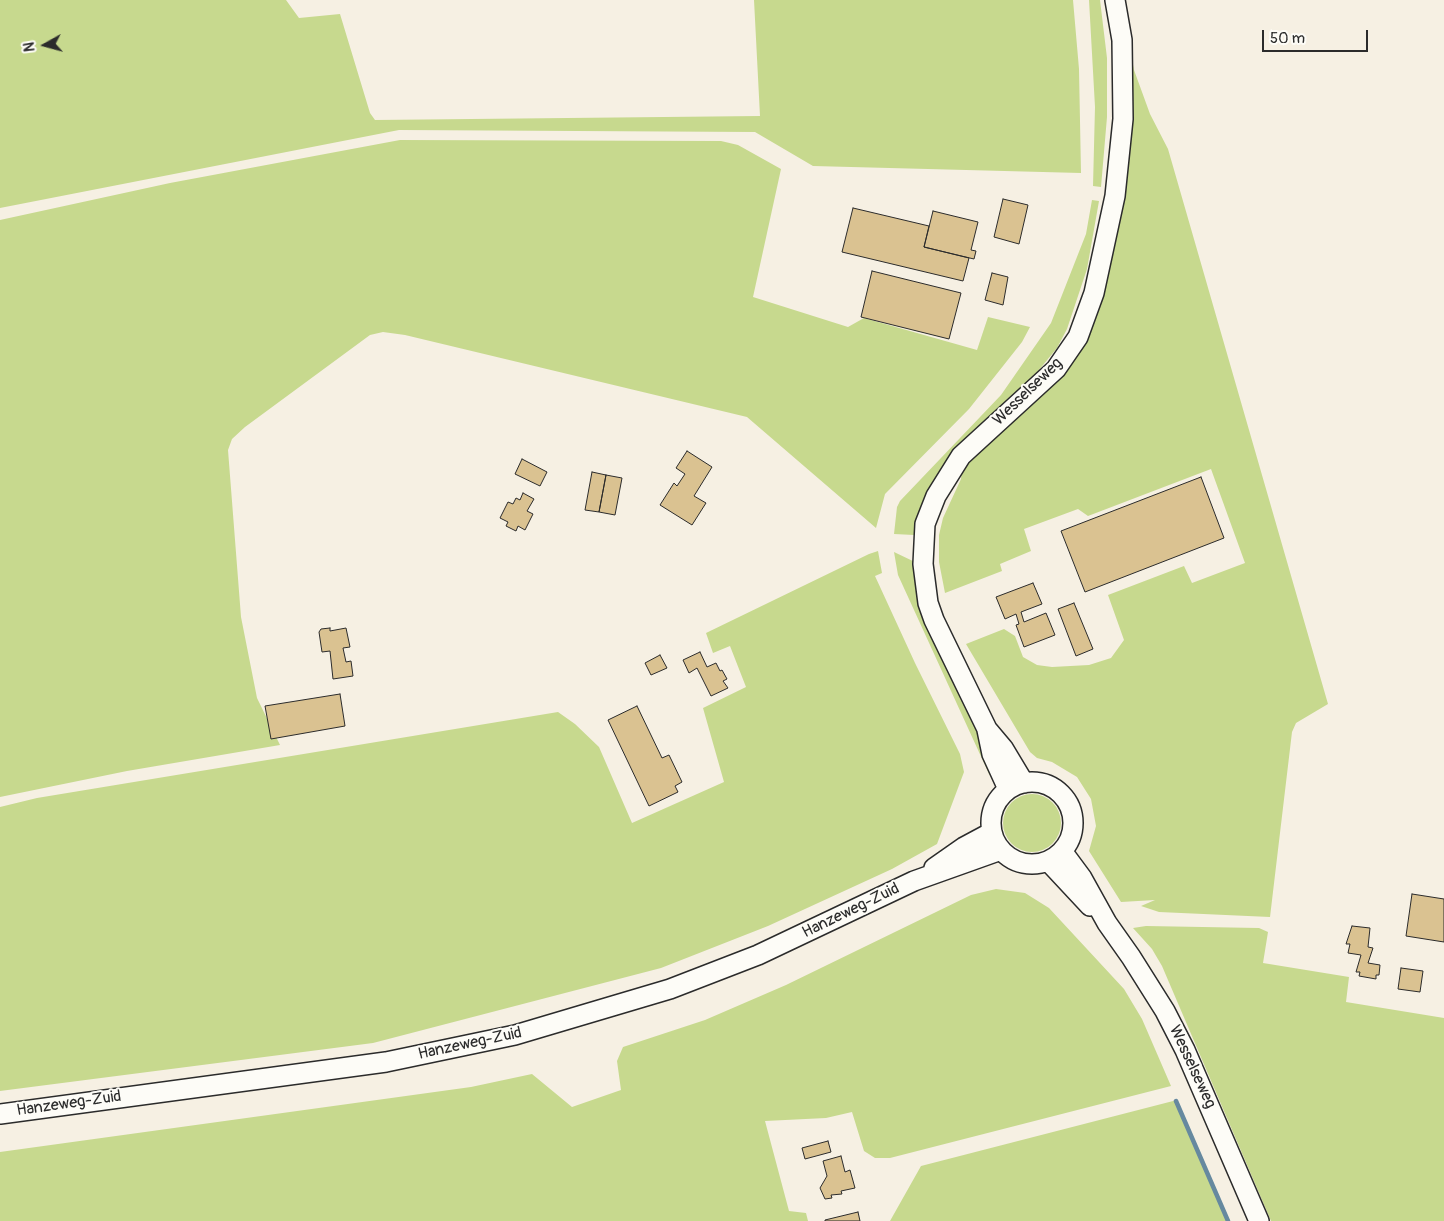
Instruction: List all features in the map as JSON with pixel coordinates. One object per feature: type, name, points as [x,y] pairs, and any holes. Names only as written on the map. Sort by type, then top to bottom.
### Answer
[{"type":"main road","name":"Wesselseweg","points":[[1016,786],[1004,748],[987,729],[934,620],[928,603],[923,564],[925,524],[936,496],[961,456],[1056,369],[1082,329],[1094,293],[1116,196],[1123,119],[1122,40],[1115,0]]},
{"type":"main road","points":[[1039,782],[1052,788],[1067,803],[1073,824],[1070,839],[1055,856],[1038,864],[1023,863],[1008,857],[1001,850],[992,832],[994,808],[1000,798],[1016,786],[1039,782]]},
{"type":"main road","name":"Hanzeweg-Zuid","points":[[914,881],[964,847],[992,832]]},
{"type":"main road","name":"Hanzeweg-Zuid","points":[[0,1114],[386,1062],[515,1035],[670,989],[799,936],[914,881],[1001,850]]},
{"type":"main road","name":"Wesselseweg","points":[[1055,856],[1082,878],[1107,923],[1160,1003],[1185,1050],[1259,1221]]},
{"type":"green space","points":[[0,0],[286,0],[299,18],[340,14],[370,113],[375,120],[760,116],[754,0],[1073,0],[1079,69],[1081,173],[813,166],[755,132],[399,130],[0,208]]},
{"type":"green space","points":[[1089,0],[1100,0],[1107,58],[1107,117],[1101,187],[1093,186],[1095,107]]},
{"type":"green space","points":[[1128,39],[1134,70],[1150,114],[1168,149],[1328,704],[1296,723],[1292,732],[1270,917],[1159,912],[1141,906],[1155,900],[1121,902],[1089,851],[1096,826],[1091,799],[1077,777],[1052,762],[1037,758],[1030,752],[966,644],[1004,629],[1015,636],[1023,657],[1037,665],[1052,667],[1089,665],[1111,658],[1124,640],[1108,595],[1184,566],[1192,583],[1245,563],[1211,469],[1088,516],[1078,509],[1024,529],[1031,551],[1000,564],[1002,571],[945,593],[939,562],[939,535],[943,518],[961,479],[962,466],[1024,407],[1094,297]]},
{"type":"green space","points":[[400,140],[721,141],[738,145],[781,169],[753,297],[848,327],[864,318],[977,350],[988,317],[1030,327],[1022,342],[969,409],[885,494],[876,528],[747,417],[405,335],[383,332],[370,335],[245,427],[232,439],[228,450],[241,617],[257,698],[280,745],[127,771],[0,797],[0,220],[170,183]]},
{"type":"green space","points":[[1092,200],[1099,201],[1087,269],[1067,329],[1057,348],[923,511],[914,535],[894,534],[897,507],[900,501],[1001,395],[1051,323],[1086,234]]},
{"type":"green space","points":[[878,551],[882,573],[875,576],[960,754],[964,772],[937,844],[892,869],[768,926],[661,968],[373,1043],[0,1091],[0,807],[37,798],[558,712],[575,724],[599,747],[632,823],[724,782],[703,708],[746,687],[730,646],[713,653],[706,633]]},
{"type":"green space","points":[[894,552],[917,563],[953,672],[1000,790],[989,774],[898,575]]},
{"type":"green space","points":[[1026,794],[1038,794],[1053,802],[1061,817],[1061,829],[1053,844],[1038,852],[1026,852],[1011,844],[1003,829],[1003,817],[1011,802]]},
{"type":"green space","points":[[996,889],[1025,893],[1049,908],[1124,989],[1142,1019],[1171,1086],[890,1158],[875,1158],[864,1151],[852,1112],[826,1118],[765,1121],[789,1211],[806,1213],[808,1221],[0,1221],[0,1152],[471,1087],[532,1074],[572,1107],[621,1090],[617,1061],[623,1047],[705,1020],[786,985],[971,895]]},
{"type":"green space","points":[[1146,926],[1259,928],[1268,932],[1263,963],[1349,977],[1346,1002],[1444,1018],[1444,1221],[1271,1221],[1162,966],[1152,949],[1133,928]]},
{"type":"green space","points":[[1177,1100],[1228,1221],[890,1221],[921,1166]]},
{"type":"building","points":[[1003,199],[1028,205],[1019,244],[994,237]]},
{"type":"building","points":[[853,208],[929,226],[924,247],[969,258],[963,281],[842,252]]},
{"type":"building","points":[[933,211],[978,222],[971,250],[976,251],[974,259],[924,247]]},
{"type":"building","points":[[872,271],[961,293],[949,339],[861,317]]},
{"type":"building","points":[[992,273],[1008,277],[1003,305],[985,300]]},
{"type":"building","points":[[687,451],[712,467],[694,496],[706,503],[692,525],[660,505],[674,483],[677,486],[685,474],[676,468]]},
{"type":"building","points":[[522,459],[547,472],[540,486],[515,474]]},
{"type":"building","points":[[592,472],[606,475],[599,512],[585,510]]},
{"type":"building","points":[[606,475],[622,478],[615,515],[599,512]]},
{"type":"building","points":[[1201,477],[1224,538],[1085,592],[1061,531]]},
{"type":"building","points":[[523,493],[534,499],[527,511],[533,514],[525,530],[518,526],[516,531],[506,526],[508,522],[500,518],[508,502],[513,504],[516,498],[520,500]]},
{"type":"building","points":[[1033,583],[1042,604],[1021,612],[1024,622],[1046,613],[1055,635],[1024,647],[1016,625],[1019,624],[1016,614],[1005,619],[996,597]]},
{"type":"building","points":[[1074,603],[1093,649],[1076,656],[1058,609]]},
{"type":"building","points":[[330,628],[330,631],[346,628],[350,647],[343,648],[346,662],[351,661],[353,676],[333,679],[330,651],[322,652],[319,632],[321,629]]},
{"type":"building","points":[[700,652],[707,667],[716,663],[720,671],[722,670],[727,679],[723,681],[728,688],[711,696],[697,668],[689,673],[683,660]]},
{"type":"building","points":[[660,655],[667,668],[651,675],[645,663]]},
{"type":"building","points":[[340,694],[345,726],[271,739],[265,706]]},
{"type":"building","points":[[637,706],[662,758],[669,755],[682,782],[675,786],[678,792],[649,806],[608,720]]},
{"type":"building","points":[[1412,894],[1444,899],[1444,942],[1406,936]]},
{"type":"building","points":[[1352,926],[1370,928],[1368,947],[1373,948],[1368,963],[1380,965],[1379,975],[1376,975],[1376,979],[1359,976],[1360,972],[1356,972],[1361,955],[1348,953],[1350,944],[1346,944]]},
{"type":"building","points":[[1401,968],[1423,971],[1420,992],[1398,989]]},
{"type":"building","points":[[828,1141],[831,1152],[805,1159],[802,1148]]},
{"type":"building","points":[[841,1156],[845,1172],[850,1170],[855,1188],[841,1191],[842,1194],[831,1195],[832,1198],[825,1199],[820,1188],[827,1176],[823,1161]]},
{"type":"building","points":[[858,1212],[860,1221],[825,1221],[825,1220]]},
{"type":"waterway","points":[[1176,1101],[1228,1221]]}]
